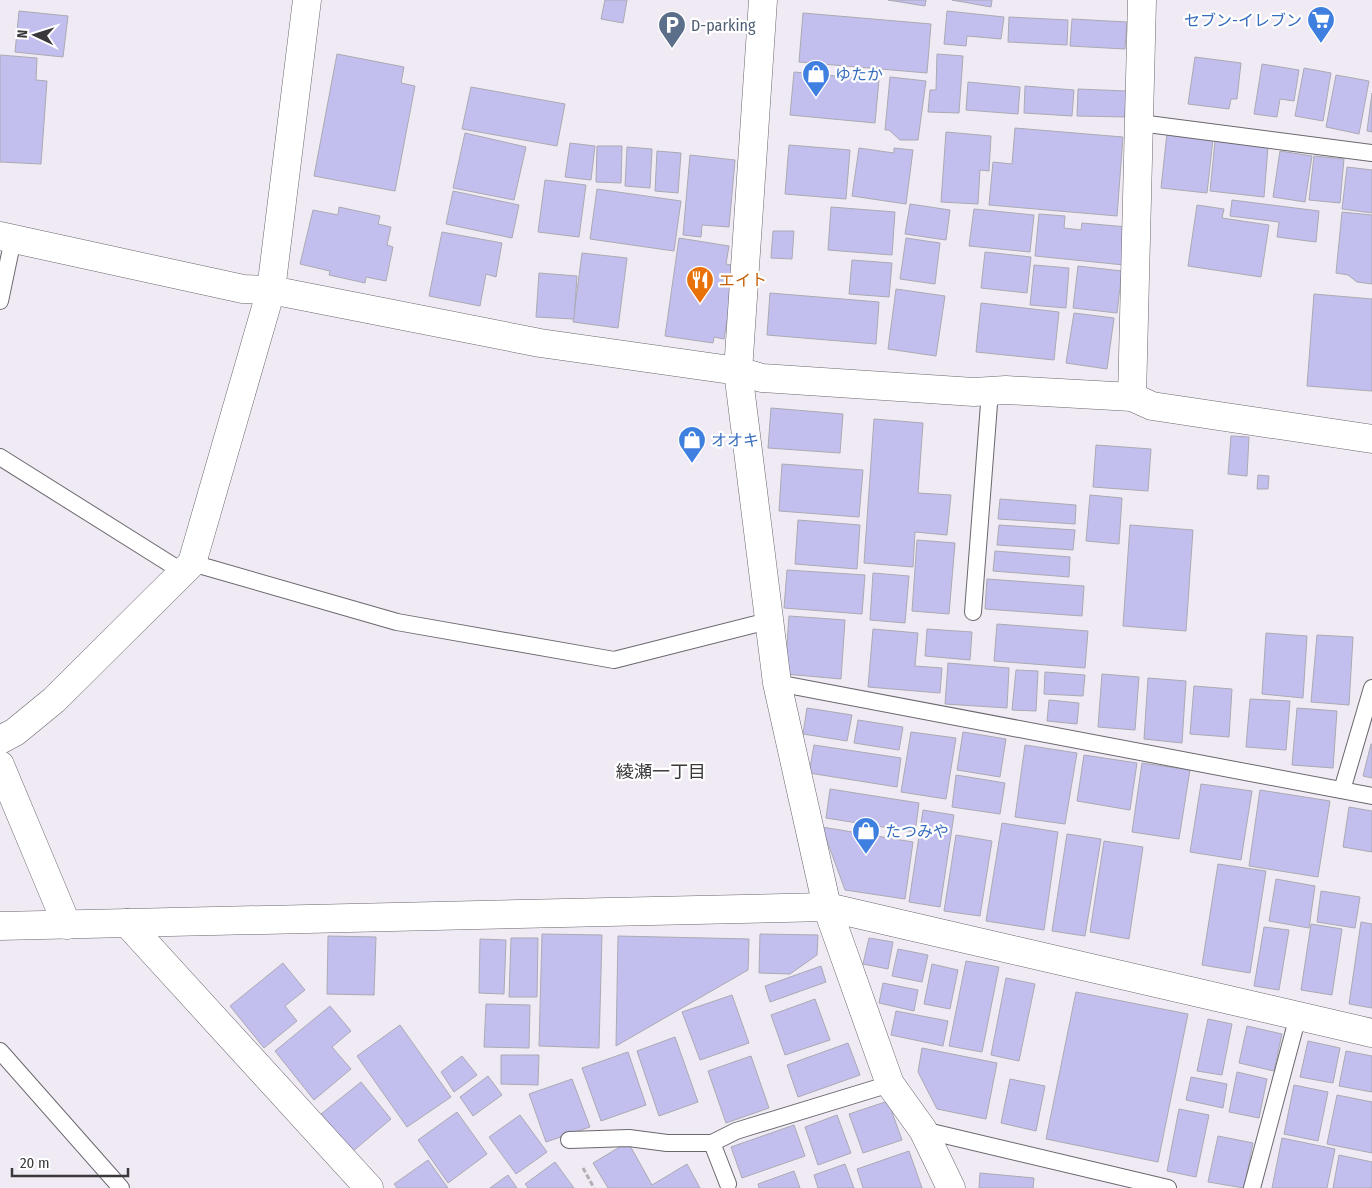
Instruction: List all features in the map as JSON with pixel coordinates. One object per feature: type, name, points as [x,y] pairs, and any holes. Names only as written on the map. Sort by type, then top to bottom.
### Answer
[{"type":"street","points":[[0,740],[15,732],[54,700],[187,568],[271,290],[306,0]]},
{"type":"street","points":[[763,0],[738,371],[777,682],[826,906],[890,1084],[923,1130],[952,1188]]},
{"type":"street","points":[[1132,397],[1142,0]]},
{"type":"street","points":[[6,237],[243,289],[271,290],[540,343],[738,371],[762,378],[974,392],[990,391],[1132,397],[1152,406],[1372,439]]},
{"type":"street","points":[[0,765],[67,925]]},
{"type":"street","points":[[0,926],[826,906],[1372,1033]]},
{"type":"street","points":[[126,923],[369,1188]]},
{"type":"lane","points":[[1140,123],[1372,153]]},
{"type":"lane","points":[[0,301],[6,237]]},
{"type":"lane","points":[[973,612],[990,391]]},
{"type":"lane","points":[[0,457],[187,568],[397,622],[614,660],[768,620]]},
{"type":"lane","points":[[777,682],[1372,796]]},
{"type":"lane","points":[[1342,790],[1372,688]]},
{"type":"lane","points":[[1252,1188],[1298,1016]]},
{"type":"lane","points":[[0,1051],[121,1188]]},
{"type":"lane","points":[[570,1140],[629,1138],[667,1144],[712,1143],[736,1131],[890,1084]]},
{"type":"lane","points":[[923,1130],[1168,1188]]},
{"type":"lane","points":[[712,1143],[728,1184]]},
{"type":"building","points":[[605,0],[627,0],[623,23],[601,19]]},
{"type":"building","points":[[888,0],[926,0],[925,6]]},
{"type":"building","points":[[952,0],[992,0],[991,7]]},
{"type":"building","points":[[19,11],[68,16],[63,57],[15,52]]},
{"type":"building","points":[[947,11],[1004,17],[1001,39],[967,36],[966,46],[944,44]]},
{"type":"building","points":[[803,13],[931,24],[927,73],[799,62]]},
{"type":"building","points":[[1009,17],[1068,20],[1067,45],[1008,42]]},
{"type":"building","points":[[1072,19],[1127,22],[1125,49],[1070,46]]},
{"type":"building","points":[[337,54],[404,67],[401,83],[415,86],[395,191],[314,176]]},
{"type":"building","points":[[937,54],[963,56],[959,113],[928,112],[930,90],[936,90]]},
{"type":"building","points":[[0,55],[37,58],[36,80],[47,81],[41,164],[0,162]]},
{"type":"building","points":[[1195,57],[1241,63],[1237,99],[1231,99],[1229,109],[1188,104]]},
{"type":"building","points":[[1262,64],[1299,70],[1294,101],[1280,99],[1277,117],[1254,114]]},
{"type":"building","points":[[1304,68],[1331,73],[1323,121],[1295,116]]},
{"type":"building","points":[[794,72],[879,80],[875,123],[790,115]]},
{"type":"building","points":[[1336,75],[1369,81],[1359,134],[1326,127]]},
{"type":"building","points":[[890,77],[926,81],[918,140],[900,140],[889,130],[885,130]]},
{"type":"building","points":[[968,82],[1020,87],[1018,114],[966,110]]},
{"type":"building","points":[[1025,86],[1074,90],[1072,116],[1024,113]]},
{"type":"building","points":[[471,87],[565,104],[557,146],[462,129]]},
{"type":"building","points":[[1078,89],[1126,91],[1125,117],[1077,116]]},
{"type":"building","points":[[1372,93],[1372,132],[1367,131]]},
{"type":"building","points":[[1015,128],[1123,137],[1117,216],[989,205],[993,162],[1012,164]]},
{"type":"building","points":[[946,132],[991,136],[989,171],[980,170],[978,204],[941,202]]},
{"type":"building","points":[[465,133],[526,147],[514,200],[453,188]]},
{"type":"building","points":[[1167,133],[1213,139],[1207,193],[1161,188]]},
{"type":"building","points":[[1215,141],[1268,147],[1264,197],[1210,191]]},
{"type":"building","points":[[570,143],[595,146],[591,180],[565,177]]},
{"type":"building","points":[[789,145],[850,150],[846,199],[785,194]]},
{"type":"building","points":[[597,146],[622,146],[621,183],[596,182]]},
{"type":"building","points":[[627,147],[652,149],[650,188],[625,186]]},
{"type":"building","points":[[859,148],[894,153],[894,148],[913,150],[906,204],[852,196]]},
{"type":"building","points":[[657,151],[681,153],[678,193],[655,191]]},
{"type":"building","points":[[1280,151],[1312,156],[1305,202],[1273,197]]},
{"type":"building","points":[[690,155],[735,160],[729,227],[702,225],[701,237],[683,235]]},
{"type":"building","points":[[1314,156],[1344,159],[1340,203],[1309,200]]},
{"type":"building","points":[[1347,167],[1372,170],[1372,213],[1342,209]]},
{"type":"building","points":[[545,180],[586,185],[579,237],[538,232]]},
{"type":"building","points":[[597,189],[681,201],[674,251],[590,239]]},
{"type":"building","points":[[453,191],[519,205],[512,238],[446,224]]},
{"type":"building","points":[[1232,200],[1319,211],[1316,242],[1277,237],[1279,222],[1230,216]]},
{"type":"building","points":[[910,204],[950,210],[946,240],[905,234]]},
{"type":"building","points":[[1197,205],[1224,209],[1222,218],[1269,225],[1261,277],[1188,266]]},
{"type":"building","points":[[339,207],[380,216],[378,224],[391,227],[387,245],[393,247],[386,281],[366,277],[365,283],[329,275],[330,271],[300,264],[313,210],[338,215]]},
{"type":"building","points":[[831,207],[895,212],[892,255],[828,250]]},
{"type":"building","points":[[974,209],[1034,215],[1030,252],[969,246]]},
{"type":"building","points":[[1342,212],[1372,215],[1372,284],[1357,282],[1348,275],[1336,273]]},
{"type":"building","points":[[1039,214],[1065,216],[1064,228],[1081,230],[1082,223],[1127,227],[1124,265],[1035,256]]},
{"type":"building","points":[[773,231],[794,231],[792,259],[771,258]]},
{"type":"building","points":[[442,232],[502,243],[496,277],[486,274],[480,306],[429,296]]},
{"type":"building","points":[[679,238],[729,246],[726,264],[736,266],[724,339],[714,337],[713,343],[665,336]]},
{"type":"building","points":[[906,238],[940,243],[935,284],[900,279]]},
{"type":"building","points":[[985,252],[1031,257],[1027,293],[981,288]]},
{"type":"building","points":[[582,253],[627,258],[618,328],[573,322]]},
{"type":"building","points":[[852,260],[892,263],[889,297],[849,294]]},
{"type":"building","points":[[1034,265],[1069,268],[1066,308],[1030,305]]},
{"type":"building","points":[[1078,266],[1122,271],[1117,313],[1073,308]]},
{"type":"building","points":[[539,273],[577,276],[574,319],[536,317]]},
{"type":"building","points":[[896,289],[945,296],[936,356],[888,349]]},
{"type":"building","points":[[770,293],[879,302],[876,344],[767,335]]},
{"type":"building","points":[[1314,294],[1372,299],[1372,391],[1307,386]]},
{"type":"building","points":[[981,303],[1059,312],[1054,360],[976,352]]},
{"type":"building","points":[[1074,313],[1114,318],[1107,369],[1066,363]]},
{"type":"building","points":[[771,408],[843,414],[840,453],[768,448]]},
{"type":"building","points":[[874,419],[923,423],[918,493],[951,495],[947,535],[915,532],[913,567],[864,563]]},
{"type":"building","points":[[1231,436],[1249,437],[1247,476],[1228,474]]},
{"type":"building","points":[[1096,445],[1151,449],[1148,491],[1093,487]]},
{"type":"building","points":[[782,464],[863,470],[859,517],[779,511]]},
{"type":"building","points":[[1258,475],[1269,476],[1268,489],[1257,489]]},
{"type":"building","points":[[1090,495],[1122,498],[1119,544],[1086,541]]},
{"type":"building","points":[[1000,499],[1076,505],[1075,524],[998,519]]},
{"type":"building","points":[[798,520],[860,525],[857,569],[795,564]]},
{"type":"building","points":[[999,525],[1075,530],[1073,550],[997,545]]},
{"type":"building","points":[[1130,525],[1193,530],[1186,631],[1123,626]]},
{"type":"building","points":[[917,540],[955,543],[949,614],[912,611]]},
{"type":"building","points":[[995,551],[1070,557],[1069,577],[993,571]]},
{"type":"building","points":[[787,570],[865,575],[862,614],[784,608]]},
{"type":"building","points":[[873,573],[909,576],[905,623],[870,620]]},
{"type":"building","points":[[987,579],[1084,586],[1082,616],[985,609]]},
{"type":"building","points":[[789,616],[845,620],[841,679],[785,674]]},
{"type":"building","points":[[997,624],[1088,631],[1085,668],[994,661]]},
{"type":"building","points":[[873,629],[918,633],[915,666],[942,668],[940,693],[868,687]]},
{"type":"building","points":[[927,629],[972,632],[970,660],[925,656]]},
{"type":"building","points":[[1266,633],[1307,636],[1303,698],[1262,694]]},
{"type":"building","points":[[1317,635],[1353,637],[1349,705],[1311,702]]},
{"type":"building","points":[[948,663],[1009,668],[1007,708],[945,704]]},
{"type":"building","points":[[1016,670],[1038,671],[1036,711],[1012,710]]},
{"type":"building","points":[[1045,672],[1085,675],[1083,696],[1044,694]]},
{"type":"building","points":[[1102,674],[1139,677],[1135,730],[1098,727]]},
{"type":"building","points":[[1148,678],[1186,681],[1182,743],[1144,739]]},
{"type":"building","points":[[1194,686],[1232,689],[1229,737],[1190,734]]},
{"type":"building","points":[[1250,699],[1290,701],[1286,750],[1246,747]]},
{"type":"building","points":[[1049,700],[1079,703],[1077,724],[1047,721]]},
{"type":"building","points":[[807,708],[852,715],[847,741],[803,734]]},
{"type":"building","points":[[1297,708],[1337,711],[1333,768],[1292,765]]},
{"type":"building","points":[[858,720],[903,727],[899,750],[854,743]]},
{"type":"building","points":[[911,732],[956,738],[946,799],[901,792]]},
{"type":"building","points":[[963,732],[1006,739],[1000,777],[957,770]]},
{"type":"building","points":[[1372,744],[1372,778],[1363,776]]},
{"type":"building","points":[[814,745],[901,758],[897,787],[809,773]]},
{"type":"building","points":[[1025,745],[1077,753],[1065,824],[1015,817]]},
{"type":"building","points":[[1084,755],[1137,763],[1130,810],[1077,801]]},
{"type":"building","points":[[1142,763],[1190,770],[1179,839],[1132,832]]},
{"type":"building","points":[[956,775],[1005,783],[1000,814],[952,807]]},
{"type":"building","points":[[1201,784],[1252,791],[1241,860],[1190,852]]},
{"type":"building","points":[[830,789],[919,803],[915,832],[826,818]]},
{"type":"building","points":[[1260,790],[1330,801],[1318,877],[1249,866]]},
{"type":"building","points":[[1349,807],[1372,811],[1372,852],[1343,847]]},
{"type":"building","points":[[923,810],[954,815],[940,907],[909,902]]},
{"type":"building","points":[[1002,823],[1058,832],[1044,930],[986,921]]},
{"type":"building","points":[[822,827],[913,842],[905,899],[845,890]]},
{"type":"building","points":[[1067,834],[1101,839],[1085,936],[1052,931]]},
{"type":"building","points":[[956,835],[992,841],[980,916],[944,911]]},
{"type":"building","points":[[1104,841],[1143,847],[1129,939],[1090,932]]},
{"type":"building","points":[[1218,864],[1266,871],[1250,973],[1202,965]]},
{"type":"building","points":[[1276,879],[1315,886],[1309,928],[1269,921]]},
{"type":"building","points":[[1321,891],[1360,897],[1355,928],[1317,922]]},
{"type":"building","points":[[1361,922],[1372,924],[1372,1008],[1349,1004]]},
{"type":"building","points":[[1311,924],[1342,929],[1332,995],[1301,990]]},
{"type":"building","points":[[1264,927],[1289,930],[1279,990],[1254,986]]},
{"type":"building","points":[[542,934],[602,935],[599,1048],[539,1046]]},
{"type":"building","points":[[760,934],[818,935],[817,955],[790,974],[759,973]]},
{"type":"building","points":[[328,936],[376,937],[374,995],[327,994]]},
{"type":"building","points":[[618,936],[749,939],[748,970],[616,1046]]},
{"type":"building","points":[[511,938],[538,938],[537,997],[509,997]]},
{"type":"building","points":[[869,938],[893,942],[888,969],[863,964]]},
{"type":"building","points":[[480,939],[506,940],[504,994],[479,993]]},
{"type":"building","points":[[898,949],[928,955],[922,982],[892,976]]},
{"type":"building","points":[[966,961],[999,967],[982,1052],[949,1046]]},
{"type":"building","points":[[283,963],[305,990],[285,1006],[297,1021],[264,1048],[230,1006]]},
{"type":"building","points":[[932,964],[958,970],[950,1009],[924,1004]]},
{"type":"building","points":[[821,966],[826,982],[770,1002],[765,986]]},
{"type":"building","points":[[1006,978],[1035,984],[1019,1061],[991,1055]]},
{"type":"building","points":[[883,983],[918,990],[914,1011],[879,1003]]},
{"type":"building","points":[[1076,992],[1188,1014],[1158,1162],[1046,1139]]},
{"type":"building","points":[[732,995],[749,1043],[700,1060],[682,1012]]},
{"type":"building","points":[[815,999],[830,1040],[785,1055],[771,1015]]},
{"type":"building","points":[[486,1004],[530,1005],[529,1048],[484,1047]]},
{"type":"building","points":[[330,1006],[351,1031],[332,1047],[351,1069],[314,1100],[275,1051]]},
{"type":"building","points":[[896,1011],[948,1021],[943,1046],[891,1035]]},
{"type":"building","points":[[1208,1019],[1232,1024],[1222,1075],[1197,1071]]},
{"type":"building","points":[[400,1025],[451,1097],[407,1127],[357,1056]]},
{"type":"building","points":[[1247,1026],[1282,1034],[1274,1071],[1239,1063]]},
{"type":"building","points":[[675,1037],[698,1102],[659,1116],[637,1051]]},
{"type":"building","points":[[1308,1041],[1340,1048],[1333,1083],[1300,1077]]},
{"type":"building","points":[[848,1043],[860,1075],[798,1097],[787,1065]]},
{"type":"building","points":[[922,1048],[997,1063],[986,1119],[937,1109],[918,1072]]},
{"type":"building","points":[[1346,1051],[1372,1056],[1372,1092],[1339,1086]]},
{"type":"building","points":[[628,1052],[646,1105],[601,1121],[582,1068]]},
{"type":"building","points":[[501,1055],[539,1055],[538,1085],[501,1084]]},
{"type":"building","points":[[462,1056],[477,1075],[454,1092],[441,1072]]},
{"type":"building","points":[[751,1056],[769,1108],[726,1123],[708,1071]]},
{"type":"building","points":[[1237,1072],[1267,1079],[1259,1118],[1229,1112]]},
{"type":"building","points":[[488,1076],[502,1095],[473,1116],[460,1097]]},
{"type":"building","points":[[1191,1077],[1227,1084],[1223,1108],[1186,1100]]},
{"type":"building","points":[[572,1079],[590,1127],[546,1142],[529,1094]]},
{"type":"building","points":[[1010,1079],[1045,1086],[1036,1131],[1001,1123]]},
{"type":"building","points":[[361,1082],[391,1119],[352,1152],[321,1114]]},
{"type":"building","points":[[1294,1085],[1328,1092],[1318,1141],[1284,1134]]},
{"type":"building","points":[[1337,1095],[1372,1102],[1372,1153],[1327,1144]]},
{"type":"building","points":[[888,1101],[902,1140],[863,1153],[849,1114]]},
{"type":"building","points":[[1179,1109],[1209,1115],[1196,1177],[1167,1171]]},
{"type":"building","points":[[457,1112],[487,1154],[448,1183],[418,1140]]},
{"type":"building","points":[[520,1115],[547,1152],[516,1174],[489,1137]]},
{"type":"building","points":[[837,1115],[851,1153],[818,1165],[805,1127]]},
{"type":"building","points":[[794,1125],[805,1156],[742,1178],[731,1147]]},
{"type":"building","points":[[1218,1136],[1253,1143],[1244,1188],[1208,1182]]},
{"type":"building","points":[[1282,1138],[1335,1149],[1327,1188],[1272,1188]]},
{"type":"building","points":[[628,1142],[652,1185],[687,1164],[700,1188],[608,1188],[593,1163]]},
{"type":"building","points":[[909,1151],[922,1188],[863,1188],[857,1169]]},
{"type":"building","points":[[1339,1155],[1372,1162],[1372,1188],[1333,1188]]},
{"type":"building","points":[[428,1160],[448,1188],[397,1188],[394,1184]]},
{"type":"building","points":[[555,1162],[574,1188],[528,1188],[525,1184]]},
{"type":"building","points":[[845,1164],[854,1188],[818,1188],[814,1175]]},
{"type":"building","points":[[794,1171],[800,1188],[759,1188],[758,1184]]},
{"type":"building","points":[[980,1173],[1034,1178],[1033,1188],[979,1188]]},
{"type":"building","points":[[508,1175],[517,1188],[490,1188]]},
{"type":"place","name":"セブン-イレブン","points":[[1321,44]]},
{"type":"place","name":"D-parking","points":[[672,49]]},
{"type":"place","name":"ゆたか","points":[[816,98]]},
{"type":"place","name":"エイト","points":[[700,304]]},
{"type":"place","name":"オオキ","points":[[692,464]]},
{"type":"place","name":"たつみや","points":[[866,855]]},
{"type":"district","name":"綾瀬一丁目","points":[[661,772]]}]
